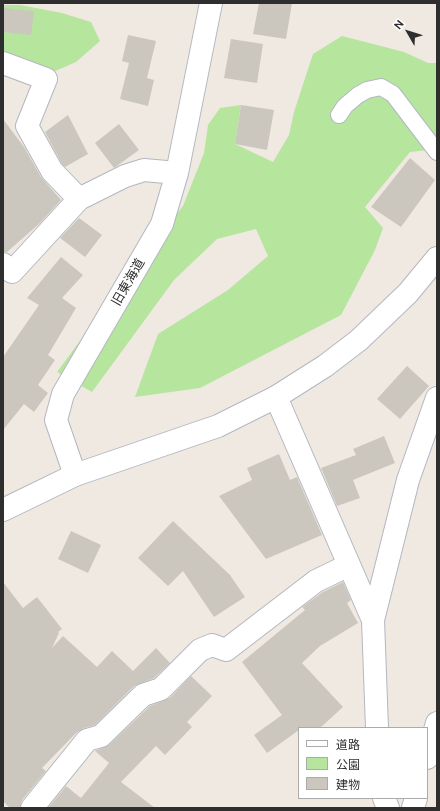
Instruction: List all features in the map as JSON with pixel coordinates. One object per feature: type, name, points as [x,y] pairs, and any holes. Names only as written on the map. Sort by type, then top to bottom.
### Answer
[{"type":"street","name":"旧東海道","points":[[74,475],[56,420],[63,394],[162,224],[177,173],[211,3]]},
{"type":"street","points":[[3,63],[46,79],[26,126],[52,171],[79,199]]},
{"type":"street","points":[[3,264],[12,272],[79,199],[125,176],[144,170],[177,173]]},
{"type":"street","points":[[3,510],[74,475],[218,426],[276,397],[325,366],[358,340],[408,293],[437,258]]},
{"type":"street","points":[[276,397],[373,620]]},
{"type":"street","points":[[377,727],[373,620],[408,480],[437,398]]},
{"type":"street","points":[[32,808],[86,740],[101,736],[143,695],[161,689],[200,650],[212,645],[226,650],[316,581],[349,565]]},
{"type":"street","points":[[428,754],[437,723]]},
{"type":"lane","points":[[339,115],[346,106],[367,90],[381,88],[393,94],[437,152]]},
{"type":"green space","points":[[3,5],[20,5],[62,13],[91,22],[100,41],[76,62],[53,72],[3,62]]},
{"type":"green space","points":[[342,36],[404,52],[428,63],[437,63],[437,149],[410,152],[365,207],[383,228],[375,250],[341,315],[200,388],[135,397],[158,334],[228,290],[268,256],[256,229],[217,239],[174,280],[92,392],[57,372],[148,249],[183,206],[204,153],[208,125],[220,108],[241,105],[235,144],[273,162],[289,135],[294,112],[313,54]]},
{"type":"building","points":[[259,3],[292,3],[286,39],[253,34]]},
{"type":"building","points":[[3,8],[34,11],[31,35],[3,32]]},
{"type":"building","points":[[128,35],[156,41],[147,78],[154,80],[148,106],[120,99],[129,63],[122,61]]},
{"type":"building","points":[[231,39],[263,44],[257,83],[224,78]]},
{"type":"building","points":[[241,105],[274,110],[267,150],[235,144]]},
{"type":"building","points":[[68,115],[88,154],[65,167],[45,132]]},
{"type":"building","points":[[3,119],[24,147],[41,177],[61,200],[40,223],[7,252],[3,252]]},
{"type":"building","points":[[119,124],[139,150],[114,168],[95,143]]},
{"type":"building","points":[[410,158],[435,180],[401,227],[371,207]]},
{"type":"building","points":[[79,218],[102,235],[85,257],[60,238]]},
{"type":"building","points":[[61,257],[83,275],[62,298],[76,308],[48,355],[55,360],[38,385],[48,393],[34,412],[24,404],[3,430],[3,357],[39,305],[27,298]]},
{"type":"building","points":[[407,366],[429,386],[400,419],[377,399]]},
{"type":"building","points":[[384,436],[395,463],[353,480],[360,498],[337,506],[321,468],[356,455],[353,449]]},
{"type":"building","points":[[279,454],[290,480],[297,477],[322,535],[266,559],[219,496],[252,480],[247,468]]},
{"type":"building","points":[[173,521],[230,575],[245,597],[214,617],[183,571],[168,586],[138,558]]},
{"type":"building","points":[[71,531],[101,545],[88,573],[58,559]]},
{"type":"building","points":[[3,582],[23,608],[37,597],[62,629],[58,632],[59,633],[52,648],[63,636],[97,667],[112,651],[133,671],[156,648],[170,663],[154,678],[134,686],[95,725],[84,728],[76,733],[42,768],[46,771],[22,800],[20,808],[10,808],[3,801]]},
{"type":"building","points":[[343,582],[351,600],[347,603],[358,623],[320,646],[302,663],[343,707],[321,727],[298,727],[298,731],[267,753],[254,735],[282,715],[242,662],[305,610],[302,607],[323,592]]},
{"type":"building","points":[[191,676],[212,696],[187,722],[192,727],[165,755],[156,746],[121,782],[155,808],[48,808],[66,786],[81,798],[109,763],[95,751],[109,745],[150,706],[170,698]]}]
